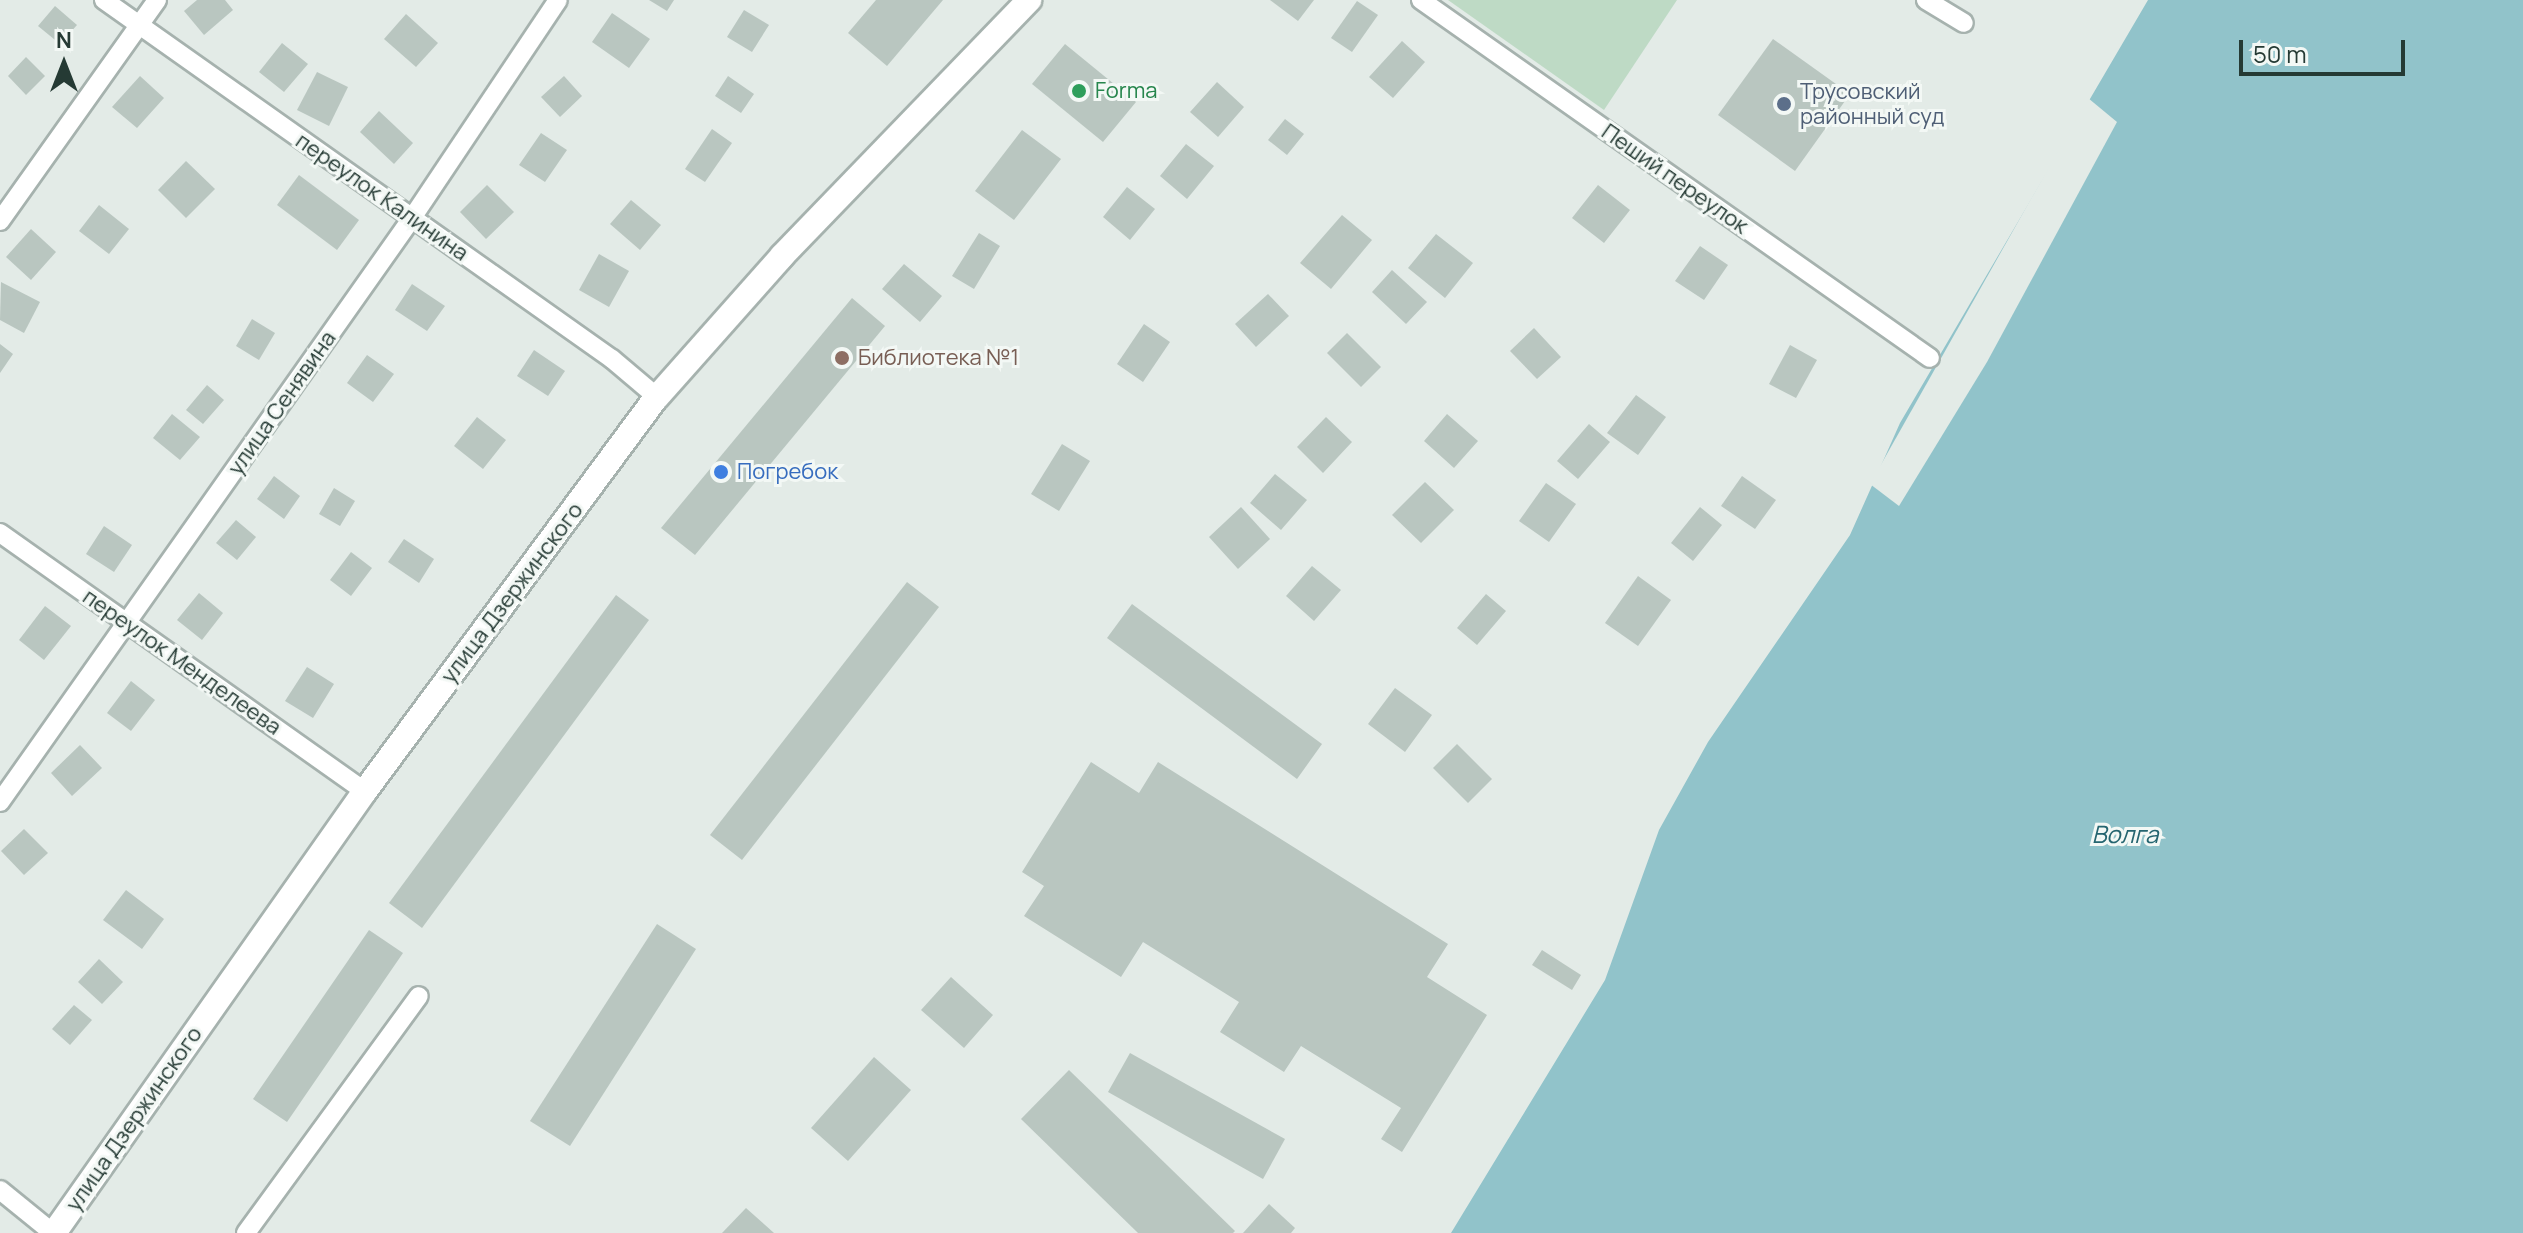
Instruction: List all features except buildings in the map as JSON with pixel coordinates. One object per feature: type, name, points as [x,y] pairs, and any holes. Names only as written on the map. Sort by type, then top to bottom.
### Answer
[{"type":"main road","name":"улица Дзержинского","points":[[53,1233],[365,791],[657,397],[782,256],[1029,0]]},
{"type":"street","name":"переулок Калинина","points":[[104,0],[612,359],[657,397]]},
{"type":"street","points":[[0,221],[157,0]]},
{"type":"street","name":"улица Сенявина","points":[[0,802],[412,218],[558,0]]},
{"type":"street","name":"Пеший переулок","points":[[1421,0],[1930,358]]},
{"type":"street","points":[[1926,0],[1948,6],[1964,23]]},
{"type":"street","name":"переулок Менделеева","points":[[0,533],[365,791]]},
{"type":"street","points":[[246,1233],[419,996]]},
{"type":"street","points":[[0,1190],[53,1233]]},
{"type":"green space","points":[[1448,0],[1677,0],[1604,110]]},
{"type":"water","name":"Волга","points":[[2148,0],[2523,0],[2523,1233],[1451,1233],[1605,980],[1659,830],[1708,742],[1850,535],[1900,423]]},
{"type":"pier","points":[[2088,98],[2117,122],[1987,362],[1899,506],[1870,484]]},
{"type":"place","name":"Forma","points":[[1079,91]]},
{"type":"place","name":"Трусовский районный суд","points":[[1784,104]]},
{"type":"place","name":"Библиотека №1","points":[[842,358]]},
{"type":"place","name":"Погребок","points":[[721,472]]}]
